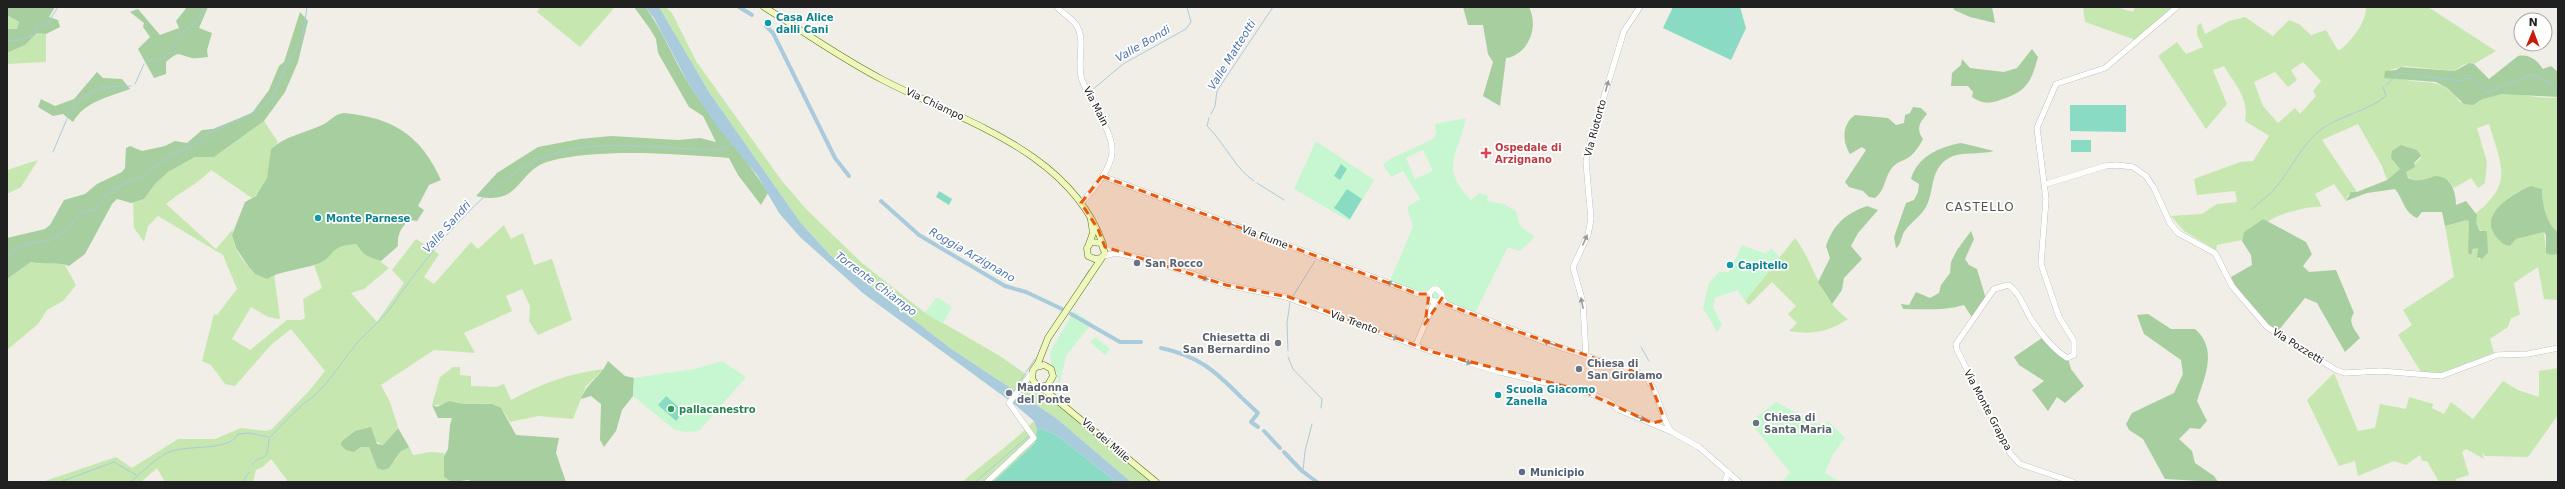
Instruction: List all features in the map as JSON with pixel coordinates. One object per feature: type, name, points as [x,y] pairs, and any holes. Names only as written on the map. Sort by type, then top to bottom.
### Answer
[{"type":"main road","name":"Via Chiampo","points":[[764,7],[882,80],[1013,144],[1063,184],[1081,203],[1098,229],[1104,246]]},
{"type":"main road","points":[[1090,278],[1092,266],[1086,251],[1093,233],[1091,219]]},
{"type":"main road","points":[[1053,378],[1048,385],[1038,386],[1032,381],[1032,373],[1043,348],[1090,278],[1102,257],[1104,246],[1097,241],[1089,244]]},
{"type":"main road","points":[[1090,258],[1102,257]]},
{"type":"main road","points":[[1043,348],[1049,367],[1052,371],[1053,388],[1057,398]]},
{"type":"main road","points":[[1036,366],[1041,365],[1049,367]]},
{"type":"main road","name":"Via dei Mille","points":[[1038,386],[1057,398],[1156,482]]},
{"type":"street","name":"Via Main","points":[[1057,7],[1073,21],[1078,30],[1082,80],[1111,138],[1112,160],[1102,176],[1081,203]]},
{"type":"street","name":"Via Riotorto","points":[[1586,356],[1583,303],[1573,267],[1588,235],[1591,220],[1586,162],[1588,149],[1624,31],[1640,7]]},
{"type":"street","points":[[2046,184],[2036,136],[2037,128],[2056,84],[2100,70],[2140,39],[2177,7]]},
{"type":"street","name":"Via Pozzetti","points":[[2046,184],[2105,166],[2117,165],[2133,168],[2146,176],[2154,188],[2170,223],[2178,234],[2215,253],[2232,286],[2267,327],[2336,370],[2345,373],[2380,371],[2441,376],[2497,355],[2528,354],[2558,348]]},
{"type":"street","name":"Via Fiume","points":[[1102,176],[1418,294],[1429,294],[1433,289],[1437,289],[1442,294],[1442,298],[1446,304],[1453,307],[1586,356],[1641,374],[1650,382],[1662,413]]},
{"type":"street","name":"Via Monte Grappa","points":[[2046,184],[2046,215],[2040,264],[2059,317],[2074,341],[2074,355],[2067,358],[2060,353],[2031,320],[2015,291],[2008,285],[1999,286],[1988,296],[1956,347],[2010,453],[2020,464],[2073,482]]},
{"type":"street","name":"Via Trento","points":[[1104,246],[1119,254],[1166,266],[1226,285],[1288,298],[1416,345],[1482,367],[1588,393],[1609,401],[1617,409],[1672,432],[1699,447],[1738,481]]},
{"type":"street","name":"Via Trento","points":[[1102,257],[1119,254]]},
{"type":"street","points":[[1429,294],[1430,300],[1434,302],[1439,302],[1442,298]]},
{"type":"street","points":[[1416,345],[1434,302]]},
{"type":"street","points":[[987,482],[1034,438],[1009,402],[1032,373]]},
{"type":"street","points":[[1022,385],[1038,386]]},
{"type":"street","points":[[1652,423],[1661,421],[1662,413]]},
{"type":"street","points":[[1662,413],[1672,432]]},
{"type":"street","points":[[1728,472],[1726,482],[1738,481]]},
{"type":"highlighted area","points":[[1102,176],[1418,294],[1429,294],[1425,324],[1442,298],[1446,304],[1516,331],[1641,374],[1650,382],[1662,413],[1661,421],[1652,423],[1583,391],[1433,352],[1289,297],[1226,285],[1119,254],[1105,247],[1098,229],[1081,203]]},
{"type":"green space","points":[[7,7],[55,7],[49,17],[58,20],[60,27],[46,34],[37,33],[25,45],[7,53],[7,29],[17,29],[19,22],[7,15]]},
{"type":"green space","points":[[187,7],[208,7],[199,28],[212,33],[207,50],[208,57],[194,58],[179,54],[176,55],[166,62],[166,74],[154,78],[138,49],[150,37],[143,27],[144,23],[130,12],[138,9],[160,35],[179,28],[176,21]]},
{"type":"green space","points":[[540,7],[615,7],[580,47],[537,12]]},
{"type":"green space","points":[[634,7],[645,7],[696,95],[749,165],[768,193],[761,205],[738,175],[729,158],[639,153],[592,154],[550,161],[531,172],[511,192],[502,196],[491,198],[476,196],[497,173],[538,147],[580,139],[611,136],[678,140],[700,138],[716,142],[703,116],[689,107],[658,53],[656,39]]},
{"type":"green space","points":[[659,7],[666,7],[672,13],[696,61],[782,181],[807,210],[862,263],[924,312],[1000,356],[1024,373],[1156,482],[1131,482],[1056,418],[950,348],[830,255],[800,222],[709,92]]},
{"type":"green space","points":[[1463,7],[1529,7],[1532,15],[1532,31],[1526,45],[1521,51],[1506,58],[1500,106],[1483,96],[1493,62],[1488,54],[1483,25],[1468,25]]},
{"type":"green space","points":[[1673,7],[1740,7],[1746,28],[1731,60],[1663,28]]},
{"type":"green space","points":[[1953,7],[1992,7],[1995,23],[1970,17],[1954,10]]},
{"type":"green space","points":[[2083,7],[2116,7],[2133,12],[2135,7],[2177,7],[2135,43],[2133,39],[2085,22]]},
{"type":"green space","points":[[2366,7],[2428,7],[2496,51],[2474,64],[2466,64],[2455,71],[2405,66],[2389,70],[2397,77],[2411,81],[2440,85],[2446,88],[2460,102],[2478,103],[2486,97],[2506,93],[2548,98],[2558,97],[2558,232],[2550,224],[2544,206],[2542,189],[2537,187],[2527,188],[2517,192],[2504,201],[2506,245],[2510,246],[2516,239],[2544,232],[2546,249],[2552,255],[2558,254],[2558,300],[2544,299],[2538,267],[2514,283],[2520,315],[2511,318],[2508,327],[2490,339],[2494,353],[2441,373],[2421,372],[2398,335],[2412,325],[2403,310],[2454,277],[2445,226],[2467,220],[2469,222],[2469,249],[2472,252],[2476,247],[2478,248],[2479,260],[2487,255],[2483,233],[2475,223],[2476,213],[2496,192],[2500,182],[2501,173],[2500,162],[2489,124],[2477,128],[2487,162],[2485,183],[2478,188],[2471,178],[2454,188],[2449,181],[2432,177],[2426,180],[2412,180],[2406,175],[2406,172],[2421,158],[2417,150],[2407,147],[2393,161],[2401,167],[2400,169],[2387,180],[2382,166],[2358,124],[2322,140],[2357,192],[2348,195],[2346,201],[2334,184],[2315,194],[2322,207],[2310,207],[2294,211],[2278,216],[2268,222],[2263,219],[2244,232],[2242,240],[2217,245],[2216,250],[2184,231],[2171,216],[2202,214],[2217,204],[2237,202],[2235,191],[2197,195],[2194,179],[2240,162],[2253,161],[2269,136],[2245,121],[2246,113],[2243,98],[2237,85],[2224,66],[2213,70],[2227,104],[2206,129],[2158,56],[2177,42],[2186,54],[2203,47],[2197,35],[2197,26],[2201,23],[2205,34],[2229,21],[2245,17],[2273,36],[2289,20],[2299,24],[2311,35],[2326,30],[2337,49],[2340,50],[2358,31],[2364,19]],"holes":[[[2303,62],[2321,81],[2313,91],[2316,96],[2300,114],[2295,108],[2278,123],[2263,106],[2254,82],[2275,72],[2288,87],[2297,80],[2291,70]]]},
{"type":"green space","points":[[300,12],[308,21],[298,62],[285,92],[264,121],[214,157],[195,157],[168,172],[155,184],[144,199],[131,203],[117,199],[112,204],[85,254],[69,266],[31,262],[7,279],[7,238],[45,229],[50,225],[64,200],[85,194],[97,184],[122,172],[125,168],[126,148],[130,146],[142,151],[165,146],[175,141],[187,143],[202,130],[213,129],[252,113],[269,90],[279,66],[284,62]]},
{"type":"green space","points":[[7,15],[19,22],[17,29],[7,29]]},
{"type":"green space","points":[[37,33],[46,34],[46,62],[7,64],[7,53],[25,45]]},
{"type":"green space","points":[[2032,49],[2038,57],[2033,74],[2022,90],[2016,94],[2000,100],[1985,103],[1972,97],[1973,92],[1968,86],[1951,86],[1952,73],[1961,65],[1962,59],[1970,68],[2004,72],[2017,68]]},
{"type":"green space","points":[[2518,56],[2529,57],[2535,60],[2543,69],[2551,66],[2558,72],[2558,97],[2502,94],[2483,99],[2473,105],[2464,104],[2447,88],[2436,82],[2384,78],[2385,71],[2396,70],[2401,67],[2455,71],[2469,63],[2474,64],[2489,79]]},
{"type":"green space","points":[[97,72],[103,78],[122,79],[130,89],[91,104],[78,115],[73,122],[63,114],[53,116],[38,107],[41,99],[55,106],[74,99]]},
{"type":"green space","points":[[2070,105],[2126,105],[2126,132],[2070,131]]},
{"type":"green space","points":[[1913,107],[1921,108],[1927,114],[1919,126],[1923,139],[1920,145],[1910,156],[1892,168],[1887,176],[1882,190],[1875,198],[1869,197],[1863,191],[1849,187],[1845,182],[1866,150],[1862,147],[1850,154],[1847,149],[1845,133],[1851,119],[1855,115],[1888,118],[1896,125],[1904,123],[1905,115],[1910,113]]},
{"type":"green space","points":[[344,113],[377,119],[391,124],[403,131],[424,151],[441,180],[429,185],[418,206],[424,210],[417,221],[409,220],[400,232],[398,246],[381,261],[367,256],[357,244],[348,245],[337,249],[317,264],[278,274],[267,279],[255,274],[236,248],[232,235],[245,202],[256,196],[267,178],[271,149],[282,141],[316,128]]},
{"type":"green space","points":[[1466,118],[1454,160],[1453,169],[1455,178],[1471,200],[1479,193],[1488,196],[1487,201],[1504,204],[1516,211],[1520,226],[1535,237],[1520,251],[1508,247],[1474,315],[1389,283],[1413,227],[1407,207],[1420,199],[1403,171],[1391,177],[1383,165],[1390,159],[1433,139],[1436,133],[1435,124]],"holes":[[[1423,150],[1433,171],[1415,179],[1406,158]]]},
{"type":"green space","points":[[264,121],[278,142],[271,149],[268,176],[262,189],[257,194],[252,198],[211,170],[200,180],[166,204],[216,249],[233,229],[236,248],[242,259],[251,270],[255,274],[274,274],[280,319],[268,317],[251,307],[232,339],[250,350],[287,320],[301,320],[305,318],[303,299],[322,288],[314,265],[342,244],[357,244],[389,268],[364,289],[351,293],[377,322],[404,283],[392,270],[416,239],[439,254],[424,277],[434,284],[471,242],[478,249],[504,225],[511,239],[523,233],[534,265],[552,259],[572,320],[538,335],[529,321],[530,306],[522,289],[506,296],[512,311],[464,333],[475,353],[434,350],[381,385],[390,402],[398,427],[383,445],[355,431],[342,441],[354,452],[361,447],[369,447],[377,468],[395,461],[401,451],[409,446],[413,455],[431,452],[444,453],[444,477],[452,482],[286,482],[287,480],[271,459],[263,467],[256,470],[253,482],[165,482],[157,468],[141,482],[42,482],[116,457],[132,468],[178,439],[215,439],[241,428],[266,431],[272,429],[309,391],[325,371],[291,329],[271,345],[235,386],[225,384],[211,365],[202,361],[214,314],[217,315],[237,289],[223,255],[158,216],[148,226],[144,242],[134,228],[133,202],[144,199],[155,184],[168,172],[195,157],[214,157]]},
{"type":"green space","points":[[2071,140],[2091,140],[2091,152],[2071,152]]},
{"type":"green space","points":[[1316,141],[1374,180],[1349,221],[1294,189]]},
{"type":"green space","points":[[1961,143],[1994,151],[1954,156],[1943,163],[1935,174],[1929,201],[1926,207],[1904,232],[1899,245],[1896,248],[1894,237],[1906,203],[1914,200],[1918,192],[1919,184],[1911,179],[1914,171],[1930,154],[1945,147]]},
{"type":"green space","points":[[2401,145],[2417,150],[2421,156],[2414,163],[2415,167],[2406,172],[2408,178],[2418,180],[2435,176],[2449,181],[2454,190],[2456,205],[2466,201],[2477,215],[2476,223],[2480,231],[2486,231],[2487,234],[2488,253],[2482,259],[2477,257],[2478,248],[2473,249],[2471,255],[2468,253],[2469,222],[2467,220],[2445,226],[2442,212],[2422,212],[2417,218],[2406,209],[2395,189],[2367,193],[2346,201],[2351,192],[2357,192],[2387,180],[2400,169],[2391,158],[2392,151]]},
{"type":"green space","points":[[38,160],[21,187],[7,194],[7,170]]},
{"type":"green space","points":[[1341,164],[1347,169],[1340,180],[1334,176]]},
{"type":"green space","points":[[2531,186],[2542,189],[2544,206],[2550,224],[2558,232],[2558,254],[2552,255],[2546,253],[2546,235],[2544,232],[2516,239],[2510,246],[2505,245],[2500,241],[2491,227],[2495,211],[2501,204],[2516,193]]},
{"type":"green space","points":[[1347,189],[1362,199],[1350,219],[1334,208]]},
{"type":"green space","points":[[939,191],[952,199],[949,205],[936,197]]},
{"type":"green space","points":[[1867,206],[1878,210],[1858,233],[1851,246],[1862,259],[1844,278],[1842,290],[1832,304],[1818,282],[1830,258],[1826,246],[1829,238],[1837,226],[1846,216]]},
{"type":"green space","points":[[2263,219],[2306,242],[2312,254],[2303,266],[2309,272],[2336,270],[2354,313],[2351,320],[2352,326],[2360,338],[2345,352],[2317,303],[2305,298],[2278,331],[2257,314],[2235,285],[2231,277],[2252,265],[2251,255],[2242,241],[2244,232]]},
{"type":"green space","points":[[1971,231],[1974,239],[1965,259],[1969,265],[1977,269],[1986,299],[1973,319],[1964,305],[1941,309],[1903,309],[1901,304],[1909,305],[1916,292],[1930,298],[1939,293],[1941,285],[1950,273],[1951,262],[1957,250]]},
{"type":"green space","points":[[1795,238],[1802,248],[1830,302],[1848,319],[1827,330],[1805,333],[1789,331],[1797,323],[1788,314],[1796,306],[1772,282],[1749,305],[1745,301]]},
{"type":"green space","points":[[1742,245],[1766,254],[1771,248],[1780,257],[1745,301],[1737,290],[1715,298],[1713,307],[1722,325],[1717,332],[1703,308],[1709,283],[1719,272],[1729,272]]},
{"type":"green space","points":[[31,262],[57,263],[65,265],[76,285],[63,301],[47,310],[38,324],[7,350],[7,279]]},
{"type":"green space","points":[[937,297],[952,307],[943,324],[925,313]]},
{"type":"green space","points":[[1074,311],[1092,323],[1066,356],[1059,386],[1057,373],[1051,363],[1050,352]]},
{"type":"green space","points":[[2148,314],[2171,329],[2195,329],[2202,337],[2206,345],[2208,363],[2197,401],[2207,421],[2200,429],[2190,428],[2179,439],[2192,451],[2195,463],[2214,476],[2218,482],[2165,479],[2143,439],[2129,430],[2126,424],[2132,413],[2174,393],[2183,374],[2181,360],[2144,334],[2137,315]]},
{"type":"green space","points":[[2045,336],[2068,358],[2071,369],[2084,386],[2065,403],[2057,397],[2048,411],[2032,390],[2044,381],[2019,365],[2014,357]]},
{"type":"green space","points":[[1095,337],[1110,349],[1105,355],[1090,342]]},
{"type":"green space","points":[[608,361],[625,376],[634,378],[633,396],[622,410],[616,431],[604,447],[600,440],[601,404],[591,396],[581,399],[587,388],[605,367]]},
{"type":"green space","points":[[722,361],[746,377],[699,431],[685,432],[675,430],[633,396],[634,378],[694,369]]},
{"type":"green space","points":[[453,367],[460,367],[460,375],[471,376],[471,386],[496,387],[504,384],[511,400],[533,389],[567,376],[604,369],[586,386],[573,419],[538,416],[510,422],[501,409],[491,404],[465,404],[454,402],[432,405],[440,377]]},
{"type":"green space","points":[[2558,368],[2558,415],[2528,457],[2485,456],[2482,452],[2484,459],[2466,449],[2462,452],[2469,475],[2456,479],[2457,482],[2439,482],[2427,461],[2422,461],[2420,455],[2406,465],[2394,461],[2358,476],[2355,461],[2339,466],[2307,400],[2334,373],[2358,431],[2375,428],[2380,404],[2406,409],[2409,397],[2433,404],[2432,408],[2444,414],[2451,402],[2473,419],[2503,381],[2518,390],[2539,397],[2539,371]]},
{"type":"green space","name":"pallacanestro","points":[[666,396],[684,412],[676,421],[658,405]]},
{"type":"green space","points":[[449,401],[465,404],[492,404],[501,408],[516,435],[559,438],[556,453],[566,482],[470,482],[469,480],[452,482],[444,477],[444,456],[448,449],[452,418],[438,418],[432,405],[437,407]]},
{"type":"green space","points":[[1776,402],[1815,423],[1823,424],[1828,421],[1845,438],[1833,454],[1825,473],[1841,482],[1778,482],[1784,480],[1790,472],[1750,422]]},
{"type":"green space","points":[[1034,421],[1037,430],[1035,443],[993,482],[962,482],[1017,437]]},
{"type":"green space","points":[[371,427],[377,444],[383,445],[398,428],[409,447],[401,451],[389,468],[383,470],[377,468],[369,447],[361,447],[354,452],[346,450],[341,445],[342,441],[355,431]]},
{"type":"green space","points":[[1040,428],[1058,436],[1116,482],[993,482],[1035,443],[1037,430]]},
{"type":"water","points":[[645,7],[659,7],[709,92],[800,222],[830,255],[950,348],[1056,418],[1131,482],[1116,482],[1058,436],[1040,428],[1037,430],[1034,421],[1014,404],[864,294],[800,237],[779,213],[757,175],[715,124],[687,81],[654,18]]},
{"type":"waterway","points":[[7,39],[13,41],[34,35],[36,28],[47,24],[58,7]]},
{"type":"waterway","points":[[147,60],[161,59],[166,56],[183,32],[197,20],[205,7]]},
{"type":"waterway","points":[[7,259],[14,249],[26,244],[51,240],[67,230],[80,213],[94,210],[113,188],[140,178],[169,156],[191,147],[206,135],[250,114],[272,99],[286,65],[302,40],[307,7]]},
{"type":"waterway","name":"Roggia Arzignano","points":[[739,7],[752,15]]},
{"type":"waterway","name":"Valle Bondi","points":[[1091,91],[1123,64],[1186,29],[1191,22],[1187,7]]},
{"type":"waterway","name":"Valle Matteotti","points":[[1211,114],[1215,106],[1217,91],[1273,7]]},
{"type":"waterway","points":[[1727,7],[1739,41],[1730,58]]},
{"type":"waterway","name":"Roggia Arzignano","points":[[766,26],[773,33],[835,158],[849,176]]},
{"type":"waterway","points":[[135,84],[144,64]]},
{"type":"waterway","points":[[2386,85],[2399,73],[2460,81],[2468,78],[2475,80],[2487,93],[2533,74],[2558,88]]},
{"type":"waterway","points":[[53,152],[69,114],[81,98],[103,87],[131,86]]},
{"type":"waterway","points":[[2252,209],[2274,189],[2309,140],[2331,123],[2364,109],[2386,96],[2383,87]]},
{"type":"waterway","name":"Valle Matteotti","points":[[1209,118],[1207,126],[1241,170],[1254,181]]},
{"type":"waterway","name":"Valle Sandri","points":[[252,465],[259,459],[266,456],[269,438],[321,389],[357,343],[390,308],[444,238],[486,195],[509,177],[532,163],[555,153],[593,146],[635,146],[717,150],[732,144]]},
{"type":"waterway","name":"Valle Matteotti","points":[[1257,183],[1284,200]]},
{"type":"waterway","name":"Roggia Arzignano","points":[[881,201],[919,235],[1005,286],[1026,292],[1062,309]]},
{"type":"waterway","name":"Valle Matteotti","points":[[1293,296],[1315,261]]},
{"type":"waterway","points":[[1081,283],[1089,270]]},
{"type":"waterway","name":"Valle Matteotti","points":[[1288,351],[1287,323],[1290,302]]},
{"type":"waterway","name":"Roggia Arzignano","points":[[1071,314],[1120,342],[1141,342]]},
{"type":"waterway","points":[[1641,347],[1649,361]]},
{"type":"waterway","name":"Roggia Arzignano","points":[[1161,348],[1186,355],[1206,366],[1241,397]]},
{"type":"waterway","name":"Valle Matteotti","points":[[1288,357],[1293,369],[1322,399],[1321,408]]},
{"type":"waterway","points":[[1020,381],[1035,359]]},
{"type":"waterway","name":"Roggia Arzignano","points":[[1243,399],[1258,413],[1251,422],[1258,427]]},
{"type":"waterway","name":"Valle Matteotti","points":[[1303,471],[1305,451],[1312,424]]},
{"type":"waterway","name":"Roggia Arzignano","points":[[1264,431],[1280,448]]},
{"type":"waterway","points":[[131,482],[155,461],[169,452],[226,443],[233,440],[238,434],[249,433],[268,437]]},
{"type":"waterway","points":[[975,482],[1029,436]]},
{"type":"waterway","name":"Valle Matteotti","points":[[1284,452],[1302,471],[1317,482]]},
{"type":"waterway","points":[[60,482],[114,462],[136,475]]},
{"type":"waterway","name":"Valle Sandri","points":[[243,482],[249,472]]},
{"type":"place","name":"Casa Alice dalli Cani","points":[[768,23]]},
{"type":"place","name":"Ospedale di Arzignano","points":[[1486,153]]},
{"type":"place","name":"Monte Parnese","points":[[318,218]]},
{"type":"place","name":"San Rocco","points":[[1137,263]]},
{"type":"place","name":"Capitello","points":[[1730,265]]},
{"type":"place","name":"Chiesetta di San Bernardino","points":[[1278,343]]},
{"type":"place","name":"Chiesa di San Girolamo","points":[[1579,369]]},
{"type":"place","name":"Madonna del Ponte","points":[[1009,393]]},
{"type":"place","name":"Scuola Giacomo Zanella","points":[[1498,395]]},
{"type":"place","name":"pallacanestro","points":[[671,409]]},
{"type":"place","name":"Chiesa di Santa Maria","points":[[1756,423]]},
{"type":"place","name":"Municipio","points":[[1522,472]]},
{"type":"district","name":"CASTELLO","points":[[1980,207]]},
{"type":"water label","name":"Torrente Chiampo","points":[[876,284]]}]
